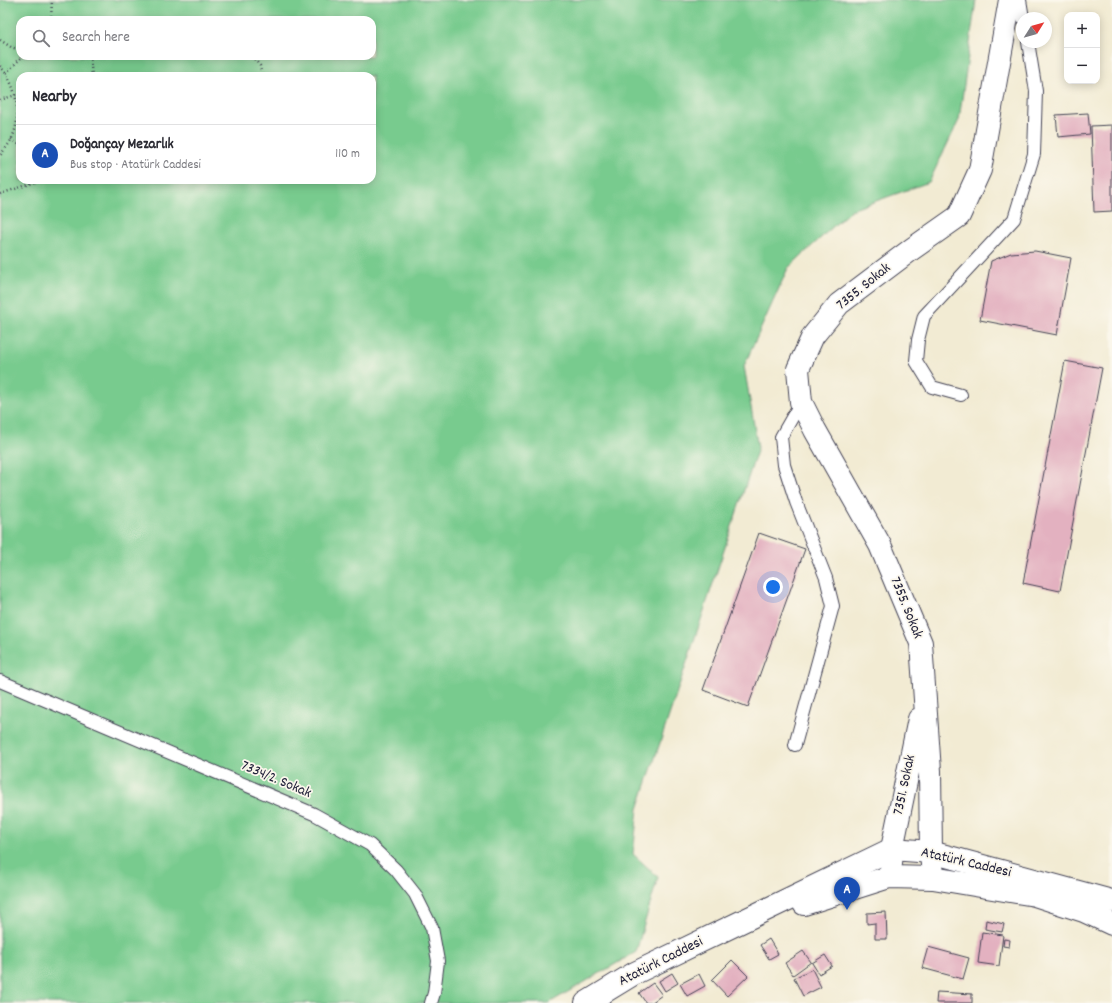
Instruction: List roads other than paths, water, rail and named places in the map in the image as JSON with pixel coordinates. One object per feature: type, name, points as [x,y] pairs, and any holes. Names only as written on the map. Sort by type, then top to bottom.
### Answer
[{"type":"street","name":"7355. Sokak","points":[[924,694],[921,643],[880,545],[815,430],[801,402],[798,369],[813,336],[840,304],[912,249],[959,216],[980,170],[1010,0]]},
{"type":"street","name":"7351. Sokak","points":[[889,877],[892,849],[924,694]]},
{"type":"street","points":[[924,694],[930,771],[931,852],[933,878]]},
{"type":"street","name":"Atatürk Caddesi","points":[[586,1003],[635,973],[892,849],[931,852],[1087,903],[1112,924]]},
{"type":"street","name":"Atatürk Caddesi","points":[[759,913],[786,909],[889,877],[933,878],[1087,903],[1112,901]]},
{"type":"lane","points":[[1020,0],[1022,12]]},
{"type":"lane","points":[[961,395],[932,387],[916,361],[918,340],[924,316],[952,284],[1014,220],[1034,154],[1036,91],[1029,48]]},
{"type":"lane","points":[[795,746],[833,606],[826,578],[796,502],[784,465],[781,437],[801,402]]},
{"type":"lane","name":"7334/2. Sokak","points":[[0,681],[314,814],[370,845],[396,870],[415,894],[432,928],[438,961],[434,993],[431,1003]]},
{"type":"place","name":"Doğançay Mezarlık","points":[[847,910]]}]
